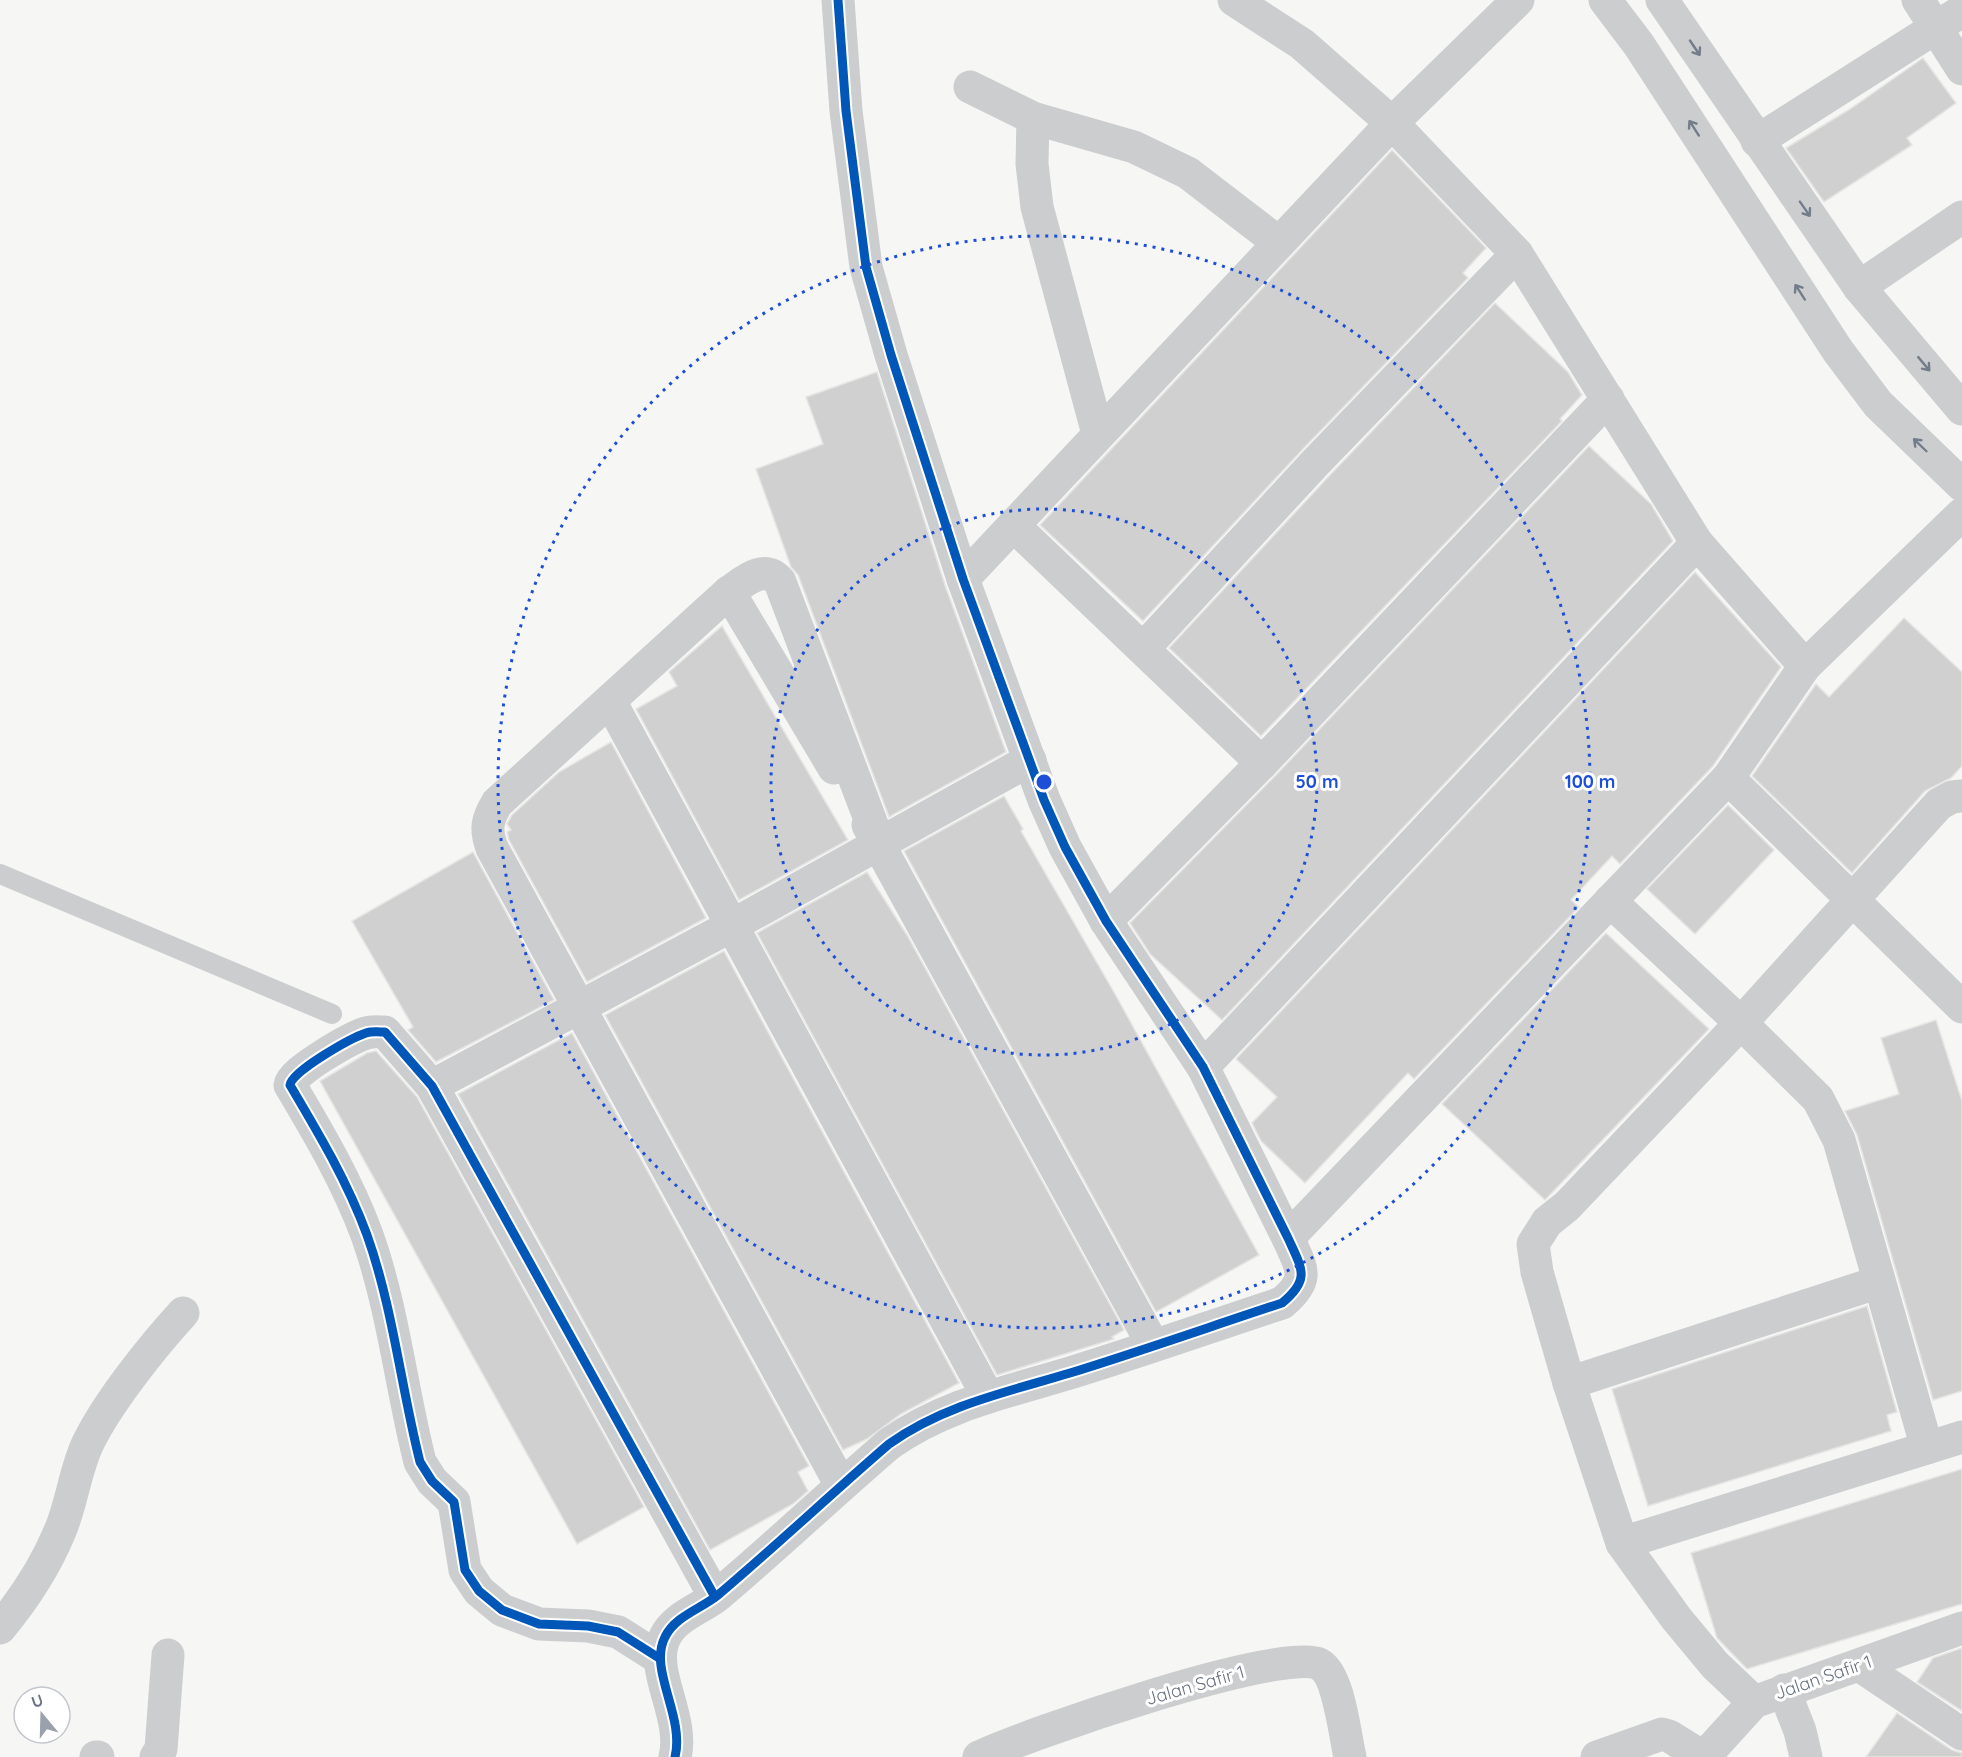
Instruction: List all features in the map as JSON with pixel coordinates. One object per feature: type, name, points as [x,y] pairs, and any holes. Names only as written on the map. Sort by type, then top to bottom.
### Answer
[{"type":"street","points":[[675,1757],[678,1746],[675,1716],[659,1658],[665,1637],[679,1620],[715,1597],[841,1485],[916,1424],[988,1397],[1282,1303],[1298,1290],[1301,1276],[1299,1263],[1288,1238],[1203,1068],[1106,921],[1065,847],[963,579],[891,354],[866,267],[846,111],[838,0]]},
{"type":"street","points":[[1234,0],[1302,44],[1392,123],[1517,254],[1697,543],[1805,666]]},
{"type":"street","points":[[963,579],[1392,123],[1518,0]]},
{"type":"street","points":[[1605,0],[1639,45],[1838,351],[1878,404],[1962,485]]},
{"type":"street","points":[[1662,0],[1859,287],[1962,409]]},
{"type":"street","points":[[1918,0],[1950,18],[1962,69]]},
{"type":"street","points":[[1757,141],[1950,18]]},
{"type":"street","points":[[970,87],[1034,118],[1134,147],[1188,173],[1279,243]]},
{"type":"street","points":[[1034,118],[1032,164],[1037,207],[1098,434]]},
{"type":"street","points":[[1859,287],[1962,217]]},
{"type":"street","points":[[1143,649],[1316,462],[1517,254]]},
{"type":"street","points":[[1106,921],[1262,763],[1608,399]]},
{"type":"street","points":[[1288,1238],[1728,778],[1805,666],[1962,514]]},
{"type":"street","points":[[1014,526],[1262,763]]},
{"type":"street","points":[[1203,1068],[1697,543]]},
{"type":"street","points":[[841,1485],[578,1007],[492,848],[486,832],[488,819],[497,803],[729,592],[759,574],[774,575],[780,582],[879,843]]},
{"type":"street","points":[[729,592],[879,843],[1153,1345]]},
{"type":"street","points":[[610,701],[988,1397]]},
{"type":"street","points":[[432,1086],[731,926],[1030,760]]},
{"type":"street","points":[[1728,778],[1962,1007]]},
{"type":"street","points":[[1754,1701],[1715,1665],[1676,1618],[1622,1543],[1569,1383],[1537,1272],[1533,1244],[1547,1222],[1567,1206],[1741,1023],[1939,804],[1952,797],[1962,796]]},
{"type":"street","points":[[1610,901],[1741,1023],[1818,1099],[1830,1118],[1839,1140],[1927,1448]]},
{"type":"street","points":[[659,1658],[618,1632],[588,1626],[539,1623],[502,1610],[479,1591],[465,1570],[454,1502],[432,1481],[420,1462],[391,1324],[367,1237],[341,1171],[290,1085],[296,1074],[355,1037],[370,1032],[385,1032],[432,1086],[715,1597]]},
{"type":"street","points":[[1569,1383],[1879,1282]]},
{"type":"street","points":[[0,1628],[32,1583],[60,1531],[88,1444],[126,1383],[183,1313]]},
{"type":"street","points":[[1622,1543],[1962,1437]]},
{"type":"street","name":"Jalan Safir 1","points":[[1597,1757],[1662,1734],[1670,1736],[1704,1757],[1754,1701],[1962,1629]]},
{"type":"street","points":[[156,1757],[161,1749],[168,1655]]},
{"type":"street","name":"Jalan Safir 1","points":[[979,1757],[1014,1750],[1058,1726],[1228,1674],[1306,1661],[1319,1665],[1328,1672],[1334,1686],[1350,1757]]},
{"type":"street","points":[[1859,1665],[1962,1734]]},
{"type":"street","points":[[1784,1690],[1800,1731],[1806,1757]]},
{"type":"lane","points":[[0,874],[332,1014]]},
{"type":"building","points":[[1923,58],[1956,103],[1907,138],[1912,145],[1824,202],[1786,148],[1850,109]]},
{"type":"building","points":[[1392,150],[1486,248],[1463,273],[1468,278],[1303,449],[1143,621],[1040,525]]},
{"type":"building","points":[[1495,303],[1568,372],[1582,395],[1560,419],[1562,421],[1261,736],[1169,648]]},
{"type":"building","points":[[877,372],[945,585],[1006,752],[889,817],[798,575],[791,567],[756,469],[823,444],[806,397]]},
{"type":"building","points":[[1589,446],[1651,504],[1673,541],[1222,1020],[1150,954],[1130,923],[1275,776]]},
{"type":"building","points":[[1695,572],[1781,667],[1713,766],[1620,864],[1612,856],[1571,900],[1579,907],[1414,1079],[1408,1073],[1305,1183],[1261,1141],[1252,1123],[1277,1097],[1236,1059]]},
{"type":"building","points":[[1904,618],[1962,672],[1962,766],[1951,778],[1925,791],[1852,873],[1752,776],[1816,684],[1829,697]]},
{"type":"building","points":[[722,626],[848,840],[739,900],[636,709],[677,686],[669,672]]},
{"type":"building","points":[[611,742],[706,918],[587,982],[509,840],[507,832],[511,830],[507,824],[512,815],[559,772]]},
{"type":"building","points":[[1004,796],[1023,829],[1021,831],[1115,994],[1259,1255],[1156,1312],[904,851]]},
{"type":"building","points":[[1728,805],[1774,850],[1695,934],[1647,889]]},
{"type":"building","points":[[473,852],[554,1000],[436,1062],[408,1030],[413,1027],[352,921]]},
{"type":"building","points":[[867,872],[907,935],[1124,1330],[1112,1337],[1114,1339],[997,1375],[757,933]]},
{"type":"building","points":[[1606,933],[1709,1029],[1545,1200],[1442,1104]]},
{"type":"building","points":[[724,951],[959,1383],[901,1414],[867,1439],[843,1450],[605,1015]]},
{"type":"building","points":[[1936,1020],[1962,1101],[1962,1391],[1933,1400],[1857,1135],[1845,1111],[1899,1094],[1881,1038]]},
{"type":"building","points":[[572,1033],[809,1466],[798,1472],[808,1491],[793,1504],[710,1550],[458,1094]]},
{"type":"building","points":[[376,1051],[417,1097],[644,1507],[577,1544],[320,1081],[367,1053]]},
{"type":"building","points":[[1867,1306],[1897,1412],[1887,1415],[1891,1431],[1648,1506],[1612,1389]]},
{"type":"building","points":[[1962,1469],[1962,1604],[1747,1669],[1717,1638],[1691,1553]]},
{"type":"building","points":[[1962,1648],[1962,1711],[1917,1682],[1933,1658]]},
{"type":"building","points":[[1897,1713],[1952,1750],[1962,1753],[1962,1757],[1866,1757]]},
{"type":"cycle path","points":[[675,1757],[677,1741],[675,1726],[661,1664],[661,1650],[669,1630],[682,1618],[718,1595],[889,1444],[932,1419],[976,1401],[1097,1365],[1282,1303],[1297,1287],[1301,1273],[1288,1238],[1203,1067],[1106,921],[1065,847],[1044,800],[963,579],[891,355],[866,267],[846,111],[838,0]]},
{"type":"cycle path","points":[[659,1658],[618,1632],[588,1626],[539,1624],[502,1610],[479,1591],[465,1570],[454,1502],[432,1481],[420,1462],[384,1291],[367,1235],[341,1177],[290,1085],[293,1079],[311,1064],[359,1036],[371,1032],[385,1032],[432,1086],[715,1597]]}]
